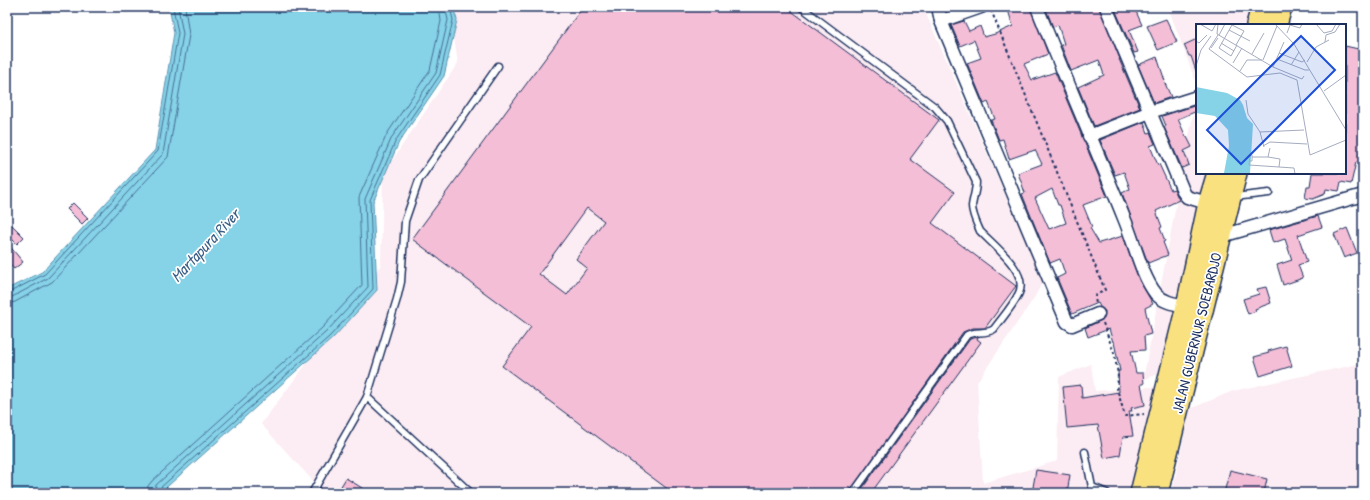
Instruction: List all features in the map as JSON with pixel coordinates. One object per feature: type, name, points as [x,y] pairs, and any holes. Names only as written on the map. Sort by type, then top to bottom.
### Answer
[{"type":"highway","points":[[1257,24],[1262,7]]},
{"type":"highway","points":[[1276,24],[1281,7]]},
{"type":"highway","name":"JALAN GUBERNUR SOEBARDJO","points":[[1157,493],[1205,296],[1222,236],[1223,203],[1218,174]]},
{"type":"highway","name":"JALAN GUBERNUR SOEBARDJO","points":[[1141,493],[1187,306],[1223,203],[1236,174]]},
{"type":"street","points":[[938,7],[941,21],[1067,322],[1072,325],[1098,314]]},
{"type":"street","points":[[941,21],[981,7]]},
{"type":"street","points":[[1037,7],[1151,285],[1156,294],[1163,300],[1187,306]]},
{"type":"street","points":[[1106,7],[1185,195],[1223,203]]},
{"type":"street","points":[[1089,136],[1150,112],[1196,98]]},
{"type":"street","points":[[1222,236],[1363,195]]},
{"type":"lane","points":[[802,7],[935,107],[947,121],[976,182],[972,204],[978,226],[985,236],[1013,265],[1021,282],[1018,294],[994,329],[989,332],[972,333],[967,335],[853,493]]},
{"type":"lane","points":[[312,493],[367,397],[401,282],[405,221],[418,180],[498,66]]},
{"type":"lane","points":[[1223,203],[1269,193]]},
{"type":"lane","points":[[367,397],[471,493]]},
{"type":"lane","points":[[1085,452],[1092,487],[1107,493]]},
{"type":"path","points":[[990,7],[1105,290],[1095,296],[1098,314],[1106,328],[1114,353],[1118,374],[1117,389],[1125,416],[1160,413]]},
{"type":"shaded area","points":[[449,7],[923,7],[1043,281],[1034,298],[977,382],[983,483],[1057,461],[1059,377],[1091,364],[1095,391],[1164,386],[1138,493],[324,493],[261,424],[381,265],[383,174],[458,63]]},
{"type":"shaded area","points":[[1168,7],[1253,7],[1249,24],[1196,24],[1196,82]]},
{"type":"shaded area","points":[[1196,99],[1196,174],[1214,174],[1166,371],[1143,380]]},
{"type":"shaded area","points":[[1363,363],[1363,493],[1172,493],[1190,409],[1233,391]]},
{"type":"water","name":"Martapura River","points":[[169,7],[453,7],[457,20],[444,76],[399,142],[373,202],[377,290],[333,338],[160,493],[7,493],[7,289],[42,272],[155,150],[174,33]]},
{"type":"building","points":[[583,7],[786,7],[939,120],[910,159],[955,192],[932,223],[1016,286],[985,328],[973,328],[963,332],[849,493],[673,493],[502,366],[531,327],[412,239]],"holes":[[[587,208],[604,221],[576,259],[587,268],[567,295],[539,274]]]},
{"type":"building","points":[[1007,7],[1030,7],[1048,54],[1024,64],[1032,80],[1055,72],[1107,196],[1083,205],[1092,227],[1090,228],[1099,243],[1123,236],[1139,280],[1153,304],[1145,308],[1151,334],[1144,336],[1145,350],[1131,351],[1136,373],[1143,373],[1144,384],[1141,384],[1145,405],[1131,408],[1132,411],[1129,411],[1133,436],[1123,437],[1120,455],[1104,458],[1098,425],[1067,428],[1063,387],[1081,385],[1082,398],[1119,392],[1118,371],[1120,371],[1114,342],[1109,329],[1088,337],[1085,328],[1104,319],[1105,311],[1098,303],[1072,314],[1057,278],[1065,274],[1060,259],[1050,263],[1022,194],[1025,193],[1018,173],[1042,164],[1035,150],[1009,159],[1003,139],[999,140],[991,120],[995,119],[988,102],[984,104],[967,63],[981,58],[974,40],[960,46],[951,25],[964,21],[969,31],[980,26],[984,37],[1013,26]],"holes":[[[1052,189],[1058,205],[1060,205],[1066,223],[1049,229],[1035,198]]]},
{"type":"building","points":[[1045,7],[1099,7],[1140,108],[1094,126],[1078,87],[1104,75],[1099,60],[1071,71],[1061,45],[1064,44],[1058,25],[1053,27]]},
{"type":"building","points":[[1114,7],[1134,7],[1142,25],[1129,30],[1138,52],[1134,53]]},
{"type":"building","points":[[1166,19],[1177,42],[1158,50],[1147,26]]},
{"type":"building","points":[[1196,39],[1196,71],[1191,56],[1189,56],[1184,45]]},
{"type":"building","points":[[1346,46],[1363,50],[1363,128],[1361,140],[1363,140],[1362,164],[1356,162],[1351,184],[1341,182],[1339,191],[1326,189],[1325,194],[1313,199],[1305,198],[1307,186],[1310,186],[1312,174],[1346,174]]},
{"type":"building","points":[[1157,57],[1164,81],[1171,97],[1154,103],[1138,65]]},
{"type":"building","points":[[1196,105],[1196,111],[1178,119],[1192,147],[1184,151],[1189,165],[1182,168],[1164,127],[1166,126],[1162,116]]},
{"type":"building","points":[[1144,122],[1148,133],[1150,132],[1155,144],[1150,146],[1158,165],[1159,164],[1171,190],[1174,189],[1179,200],[1156,211],[1162,227],[1160,228],[1165,241],[1163,242],[1168,255],[1148,263],[1122,193],[1130,189],[1124,172],[1115,175],[1100,140]]},
{"type":"building","points":[[73,203],[88,218],[82,224],[67,209]]},
{"type":"building","points":[[1318,216],[1322,227],[1298,235],[1307,262],[1298,265],[1303,278],[1283,285],[1277,265],[1292,260],[1285,239],[1273,243],[1269,230]]},
{"type":"building","points":[[12,225],[24,237],[17,244],[7,234],[7,230]]},
{"type":"building","points":[[1347,228],[1357,253],[1344,258],[1334,234]]},
{"type":"building","points":[[7,243],[23,262],[14,269],[7,261]]},
{"type":"building","points":[[1266,287],[1271,303],[1255,309],[1256,311],[1248,314],[1243,299],[1259,294],[1257,289]]},
{"type":"building","points":[[978,337],[977,339],[981,342],[871,493],[859,493],[970,339]]},
{"type":"building","points":[[1286,346],[1292,366],[1260,376],[1254,357]]},
{"type":"building","points":[[1036,470],[1070,475],[1067,493],[1032,493]]},
{"type":"building","points":[[1230,470],[1267,479],[1264,493],[1224,493]]},
{"type":"building","points":[[346,478],[370,493],[337,493]]}]
